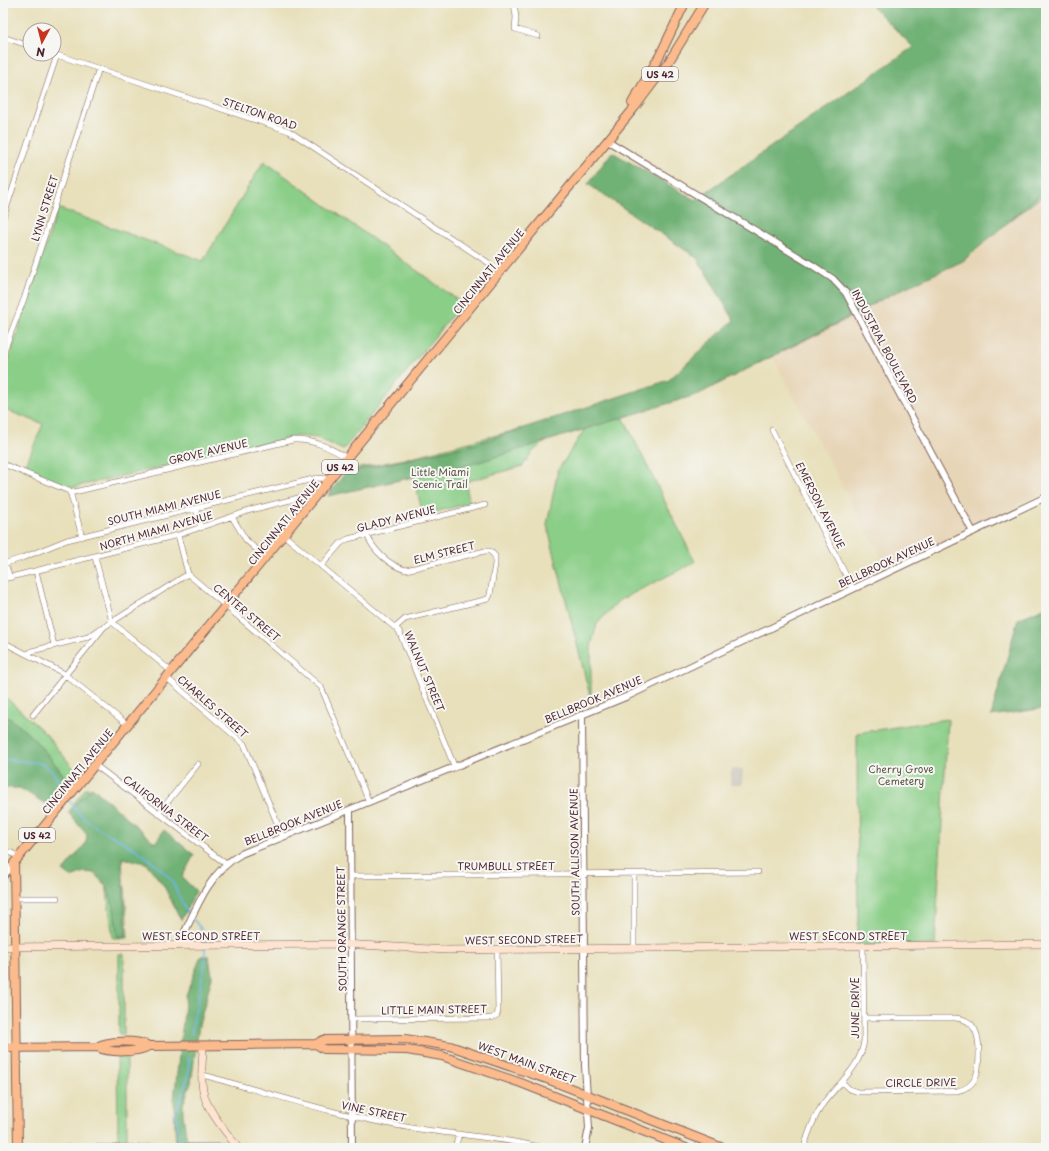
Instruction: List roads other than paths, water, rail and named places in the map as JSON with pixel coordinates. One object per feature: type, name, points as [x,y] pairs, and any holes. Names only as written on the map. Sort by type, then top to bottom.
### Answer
[{"type":"main road","name":"CINCINNATI AVENUE","points":[[608,141],[643,85],[685,3]]},
{"type":"main road","name":"CINCINNATI AVENUE","points":[[17,860],[608,141],[668,63],[705,3]]},
{"type":"main road","points":[[17,860],[15,946],[18,1148]]},
{"type":"main road","name":"WEST SECOND STREET","points":[[3,947],[352,944],[430,950],[1046,944]]},
{"type":"main road","name":"WEST MAIN STREET","points":[[3,1048],[96,1047],[103,1050],[142,1050],[149,1046],[316,1044],[323,1040],[405,1039],[450,1046],[502,1062],[723,1148]]},
{"type":"main road","name":"WEST MAIN STREET","points":[[316,1044],[324,1049],[407,1050],[434,1054],[521,1083],[686,1148]]},
{"type":"main road","points":[[204,1046],[202,1089],[206,1100],[238,1147]]},
{"type":"street","points":[[514,3],[516,17],[515,29],[538,36]]},
{"type":"street","points":[[3,37],[22,43]]},
{"type":"street","name":"STELTON ROAD","points":[[62,56],[289,130],[501,271]]},
{"type":"street","points":[[3,218],[52,62]]},
{"type":"street","name":"LYNN STREET","points":[[4,350],[26,293],[99,68]]},
{"type":"street","name":"INDUSTRIAL BOULEVARD","points":[[608,141],[833,279],[846,293],[973,532]]},
{"type":"street","name":"EMERSON AVENUE","points":[[772,430],[853,589]]},
{"type":"street","name":"GROVE AVENUE","points":[[70,493],[293,440],[318,443],[348,458]]},
{"type":"street","points":[[3,464],[70,493],[82,537]]},
{"type":"street","name":"SOUTH MIAMI AVENUE","points":[[4,563],[67,540],[317,478],[330,479]]},
{"type":"street","name":"NORTH MIAMI AVENUE","points":[[3,579],[178,535],[232,517],[302,497],[313,500]]},
{"type":"street","name":"BELLBROOK AVENUE","points":[[179,945],[206,890],[226,864],[241,854],[455,768],[628,696],[1046,497]]},
{"type":"street","name":"GLADY AVENUE","points":[[321,566],[343,541],[485,505]]},
{"type":"street","points":[[196,509],[201,528]]},
{"type":"street","points":[[232,517],[251,546],[266,558]]},
{"type":"street","name":"ELM STREET","points":[[367,534],[371,544],[381,555],[396,567],[406,570],[486,551],[490,551],[495,556],[495,570],[488,599],[405,619],[396,627]]},
{"type":"street","points":[[28,654],[32,650],[88,636],[188,574],[178,535]]},
{"type":"street","name":"WALNUT STREET","points":[[284,536],[396,627],[401,634],[455,768]]},
{"type":"street","points":[[95,557],[112,622]]},
{"type":"street","points":[[4,563],[10,578]]},
{"type":"street","points":[[36,571],[54,645]]},
{"type":"street","name":"CENTER STREET","points":[[188,574],[321,687],[369,802]]},
{"type":"street","name":"CHARLES STREET","points":[[112,622],[244,744],[283,837]]},
{"type":"street","points":[[33,715],[104,627]]},
{"type":"street","points":[[3,642],[65,674],[128,725]]},
{"type":"street","name":"SOUTH ALLISON AVENUE","points":[[582,715],[585,873],[584,948],[587,1108],[589,1128],[585,1148]]},
{"type":"street","points":[[158,814],[198,764]]},
{"type":"street","name":"CALIFORNIA STREET","points":[[95,765],[226,864]]},
{"type":"street","name":"SOUTH ORANGE STREET","points":[[350,810],[352,944],[352,1148]]},
{"type":"street","points":[[3,851],[9,852],[17,860]]},
{"type":"street","name":"CINCINNATI AVENUE","points":[[3,877],[17,860]]},
{"type":"street","name":"TRUMBULL STREET","points":[[351,876],[758,872]]},
{"type":"street","points":[[634,873],[634,947]]},
{"type":"street","points":[[15,898],[57,898]]},
{"type":"street","name":"JUNE DRIVE","points":[[804,1148],[810,1128],[822,1106],[853,1070],[861,1055],[864,1041],[863,945]]},
{"type":"street","name":"LITTLE MAIN STREET","points":[[352,1019],[492,1018],[497,1015],[498,1011],[497,949]]},
{"type":"street","name":"CIRCLE DRIVE","points":[[842,1082],[849,1089],[858,1092],[957,1091],[970,1086],[978,1074],[978,1035],[973,1025],[967,1021],[955,1018],[864,1018]]},
{"type":"street","name":"VINE STREET","points":[[202,1075],[352,1116],[411,1128],[518,1141],[534,1147],[544,1148]]},
{"type":"street","points":[[455,1148],[459,1134]]},
{"type":"street","points":[[39,1148],[238,1147]]},
{"type":"waterway","points":[[3,759],[41,763],[53,772],[66,795]]},
{"type":"waterway","points":[[69,800],[87,821],[138,851],[168,876],[190,916]]},
{"type":"waterway","points":[[193,919],[202,930],[205,943]]},
{"type":"waterway","points":[[191,1034],[205,963],[205,947]]},
{"type":"waterway","points":[[179,1139],[176,1112],[188,1076],[189,1058]]},
{"type":"park label","name":"Little Miami Scenic Trail","points":[[440,476]]},
{"type":"park label","name":"Cherry Grove Cemetery","points":[[901,774]]}]
